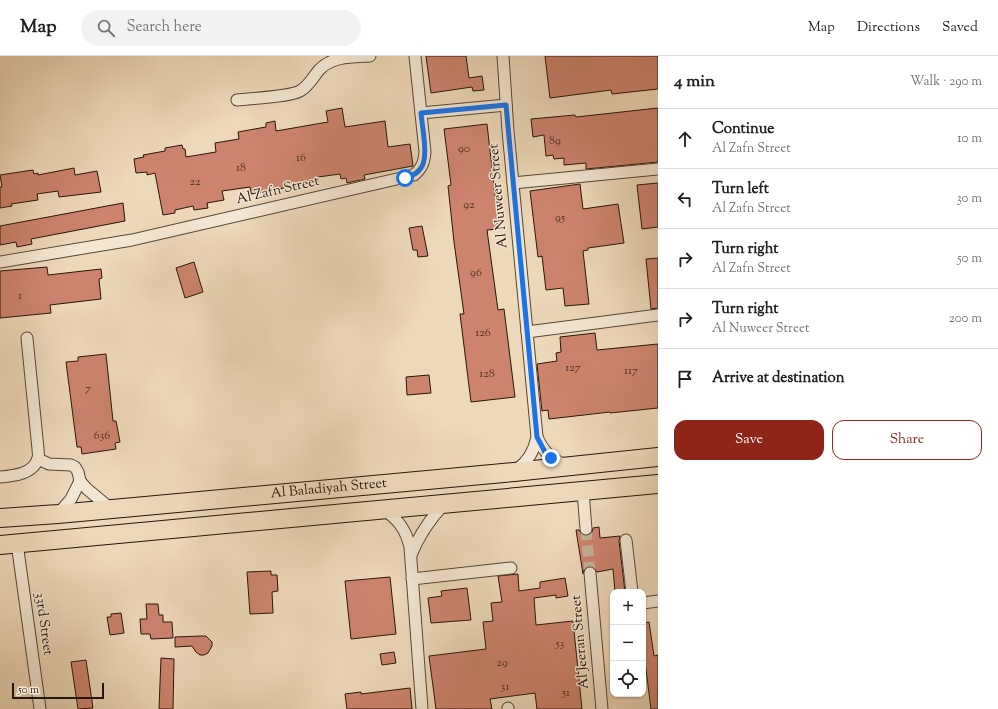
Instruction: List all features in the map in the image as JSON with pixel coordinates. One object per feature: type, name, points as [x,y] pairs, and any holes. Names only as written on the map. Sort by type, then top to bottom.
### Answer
[{"type":"main road","name":"Al Baladiyah Street","points":[[0,518],[514,472],[565,465],[658,457]]},
{"type":"main road","name":"Al Baladiyah Street","points":[[9,544],[658,484]]},
{"type":"street","points":[[237,100],[294,93],[307,86],[324,65],[335,58],[370,56]]},
{"type":"street","name":"Al Zafn Street","points":[[0,262],[132,240],[414,175],[421,169],[425,152],[415,56]]},
{"type":"street","name":"Al Nuweer Street","points":[[503,56],[506,105],[537,437],[535,446],[527,461],[514,472]]},
{"type":"street","points":[[421,113],[506,105]]},
{"type":"street","points":[[513,183],[658,169]]},
{"type":"street","points":[[527,332],[658,315]]},
{"type":"street","points":[[0,477],[24,473],[33,467],[38,459],[28,338]]},
{"type":"street","name":"Al Nuweer Street","points":[[537,437],[545,452],[551,458],[565,465]]},
{"type":"street","points":[[38,459],[49,464],[71,465],[75,467],[78,472],[80,482],[94,496],[110,508]]},
{"type":"street","points":[[58,514],[71,499],[80,482]]},
{"type":"street","points":[[582,491],[586,529]]},
{"type":"street","points":[[411,555],[421,532],[444,503]]},
{"type":"street","points":[[382,509],[395,518],[405,531],[410,547],[422,709]]},
{"type":"street","points":[[626,540],[632,589]]},
{"type":"street","name":"33rd Street","points":[[9,544],[40,709]]},
{"type":"street","points":[[412,579],[511,568]]},
{"type":"street","name":"Al Jeeran Street","points":[[590,572],[602,709]]},
{"type":"street","points":[[646,603],[658,601]]},
{"type":"building","points":[[426,56],[466,56],[469,78],[482,76],[484,90],[473,91],[472,87],[431,93]]},
{"type":"building","points":[[545,56],[658,56],[658,89],[612,94],[611,90],[550,98]]},
{"type":"building","points":[[342,108],[345,127],[385,121],[388,147],[410,144],[413,166],[364,175],[365,179],[347,183],[346,178],[341,179],[340,174],[318,177],[318,182],[251,194],[250,187],[222,191],[224,200],[207,203],[208,208],[194,210],[193,206],[175,210],[175,213],[163,215],[155,173],[147,175],[147,172],[136,173],[134,159],[144,157],[143,155],[165,151],[165,148],[182,145],[183,149],[185,149],[186,157],[216,152],[215,143],[239,139],[238,132],[266,127],[266,123],[275,121],[276,131],[328,122],[326,111]]},
{"type":"building","points":[[658,108],[658,162],[586,169],[586,163],[564,165],[564,158],[554,159],[553,155],[546,156],[544,135],[533,137],[531,119],[575,115],[576,117]]},
{"type":"building","points":[[487,124],[499,229],[487,230],[498,310],[504,309],[515,397],[471,402],[460,314],[464,314],[454,242],[448,186],[451,185],[444,129]]},
{"type":"building","points":[[74,168],[75,175],[97,171],[101,192],[59,197],[58,191],[37,194],[38,200],[11,204],[12,206],[0,208],[0,187],[2,187],[0,175],[33,170],[34,174],[38,173],[38,175]]},
{"type":"building","points":[[658,183],[658,227],[642,229],[637,185]]},
{"type":"building","points":[[580,184],[583,209],[618,204],[624,243],[588,248],[588,250],[583,251],[589,304],[565,306],[563,288],[546,290],[542,256],[538,257],[530,191]]},
{"type":"building","points":[[123,203],[125,221],[31,239],[32,244],[17,247],[16,242],[0,245],[0,226]]},
{"type":"building","points":[[422,226],[428,256],[418,257],[417,250],[413,250],[409,228]]},
{"type":"building","points":[[658,258],[658,308],[651,309],[646,259]]},
{"type":"building","points":[[194,262],[203,292],[185,298],[176,268]]},
{"type":"building","points":[[47,267],[48,275],[101,269],[102,278],[99,279],[101,299],[50,305],[51,313],[0,318],[0,271]]},
{"type":"building","points":[[595,333],[597,350],[658,344],[658,408],[549,419],[548,410],[542,411],[537,364],[557,361],[556,353],[561,352],[560,337]]},
{"type":"building","points":[[106,354],[113,421],[116,421],[120,442],[115,443],[116,449],[82,454],[81,447],[77,447],[66,362],[78,361],[78,357]]},
{"type":"building","points":[[429,375],[431,393],[407,395],[406,377]]},
{"type":"building","points":[[599,527],[600,538],[620,536],[619,541],[625,589],[615,589],[613,569],[597,572],[593,567],[589,566],[584,570],[583,574],[576,530],[579,530],[583,535],[587,536],[592,532],[593,528]]},
{"type":"building","points":[[271,571],[271,575],[277,575],[278,591],[272,592],[273,613],[250,614],[247,572]]},
{"type":"building","points":[[518,574],[519,591],[540,588],[540,582],[565,578],[568,596],[556,598],[556,595],[534,598],[536,625],[573,621],[582,709],[537,709],[535,693],[490,699],[492,709],[436,709],[429,656],[486,649],[483,622],[493,621],[491,603],[502,602],[498,576]]},
{"type":"building","points":[[390,577],[396,634],[351,639],[345,581]]},
{"type":"building","points":[[467,588],[471,620],[431,623],[428,598],[442,596],[441,591]]},
{"type":"building","points":[[146,604],[158,604],[159,615],[163,615],[163,622],[172,622],[173,638],[151,639],[150,634],[141,634],[140,619],[147,619]]},
{"type":"building","points":[[121,613],[124,633],[110,635],[107,617],[111,617],[111,614]]},
{"type":"building","points":[[646,622],[649,622],[654,656],[658,655],[658,709],[651,709],[646,670]]},
{"type":"building","points":[[206,636],[212,642],[212,646],[208,653],[204,655],[200,655],[196,652],[192,646],[175,647],[175,637]]},
{"type":"building","points":[[394,652],[396,663],[382,665],[380,654]]},
{"type":"building","points":[[161,658],[174,659],[173,709],[159,709]]},
{"type":"building","points":[[86,660],[93,708],[78,709],[71,662]]},
{"type":"building","points":[[410,688],[412,709],[347,709],[345,694],[361,692],[361,694]]},
{"type":"tunnel","points":[[586,529],[590,573]]},
{"type":"route","points":[[405,178],[414,175],[421,169],[424,161],[425,152],[421,113],[506,105],[537,437],[540,445],[551,458]]}]
